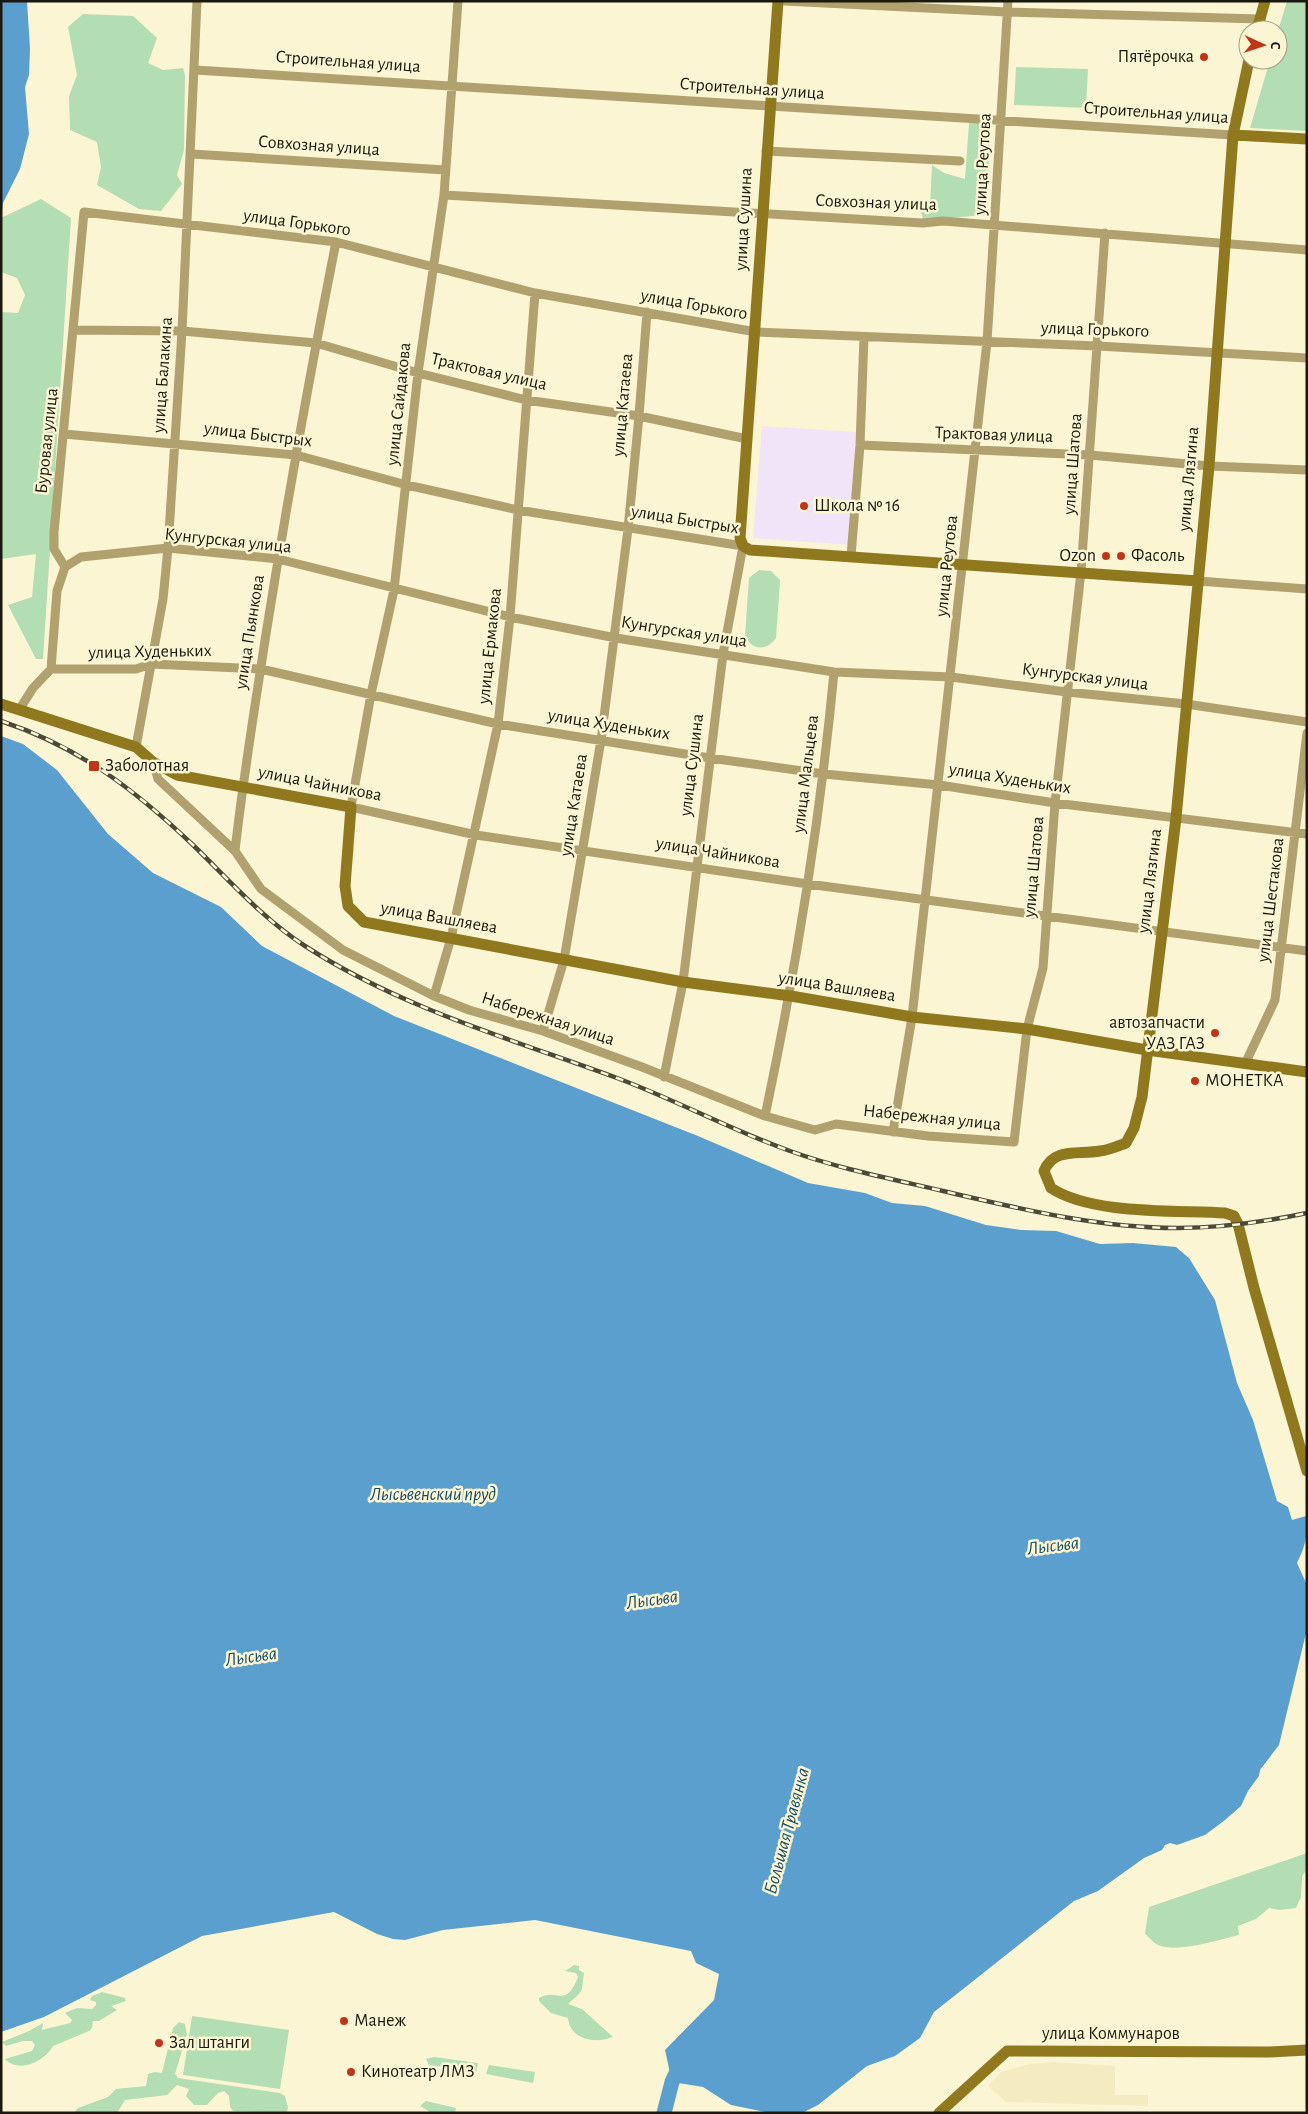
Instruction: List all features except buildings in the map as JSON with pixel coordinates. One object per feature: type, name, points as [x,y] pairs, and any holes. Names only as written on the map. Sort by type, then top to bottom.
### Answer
[{"type":"street","name":"улица Балакина","points":[[136,747],[163,599],[168,548],[192,154],[197,1]]},
{"type":"street","name":"улица Сайдакова","points":[[351,807],[371,694],[394,590],[418,373],[444,195],[458,1]]},
{"type":"street","name":"улица Сушина","points":[[664,1077],[683,982],[723,654],[743,546],[740,538],[778,1]]},
{"type":"street","points":[[784,1],[1238,23]]},
{"type":"street","name":"улица Реутова","points":[[893,1132],[912,1017],[987,342],[1008,1]]},
{"type":"street","points":[[1259,20],[1265,1]]},
{"type":"street","name":"Строительная улица","points":[[195,70],[769,108],[1307,139]]},
{"type":"street","name":"улица Лязгина","points":[[1247,70],[1233,135],[1209,466],[1176,818],[1142,1097],[1134,1128],[1126,1143],[1102,1151],[1058,1155],[1050,1159],[1044,1171],[1047,1183],[1058,1193],[1088,1202],[1134,1208],[1225,1213],[1234,1216],[1238,1224],[1254,1288],[1307,1471]]},
{"type":"street","points":[[766,151],[960,161]]},
{"type":"street","name":"Совхозная улица","points":[[192,154],[445,170]]},
{"type":"street","name":"Совхозная улица","points":[[444,195],[923,223],[943,221],[1307,250]]},
{"type":"street","name":"улица Горького","points":[[84,212],[187,226],[336,242],[535,293],[756,332],[1098,346],[1307,358]]},
{"type":"street","name":"Буровая улица","points":[[65,567],[54,549],[54,532],[75,330],[84,212]]},
{"type":"street","name":"улица Шатова","points":[[1014,1142],[1027,1029],[1043,968],[1055,803],[1081,572],[1105,233]]},
{"type":"street","name":"улица Пьянкова","points":[[235,851],[242,787],[278,559],[336,242]]},
{"type":"street","name":"улица Ермакова","points":[[434,996],[452,938],[476,835],[498,724],[510,617],[535,293]]},
{"type":"street","name":"улица Катаева","points":[[543,1032],[564,960],[602,740],[616,638],[640,416],[647,312]]},
{"type":"street","name":"Трактовая улица","points":[[75,330],[182,331],[316,343],[418,373],[526,400],[640,416],[747,439]]},
{"type":"street","points":[[851,556],[860,445],[864,337]]},
{"type":"street","name":"улица Быстрых","points":[[64,434],[296,455],[407,485],[518,510],[743,546],[750,550],[1307,589]]},
{"type":"street","name":"Трактовая улица","points":[[860,445],[1090,455],[1209,466],[1307,470]]},
{"type":"street","name":"Кунгурская улица","points":[[65,567],[81,557],[168,548],[278,559],[394,590],[510,617],[616,638],[834,672],[951,676],[1067,692],[1186,704],[1307,722]]},
{"type":"street","points":[[19,710],[33,688],[51,669],[56,591],[65,567]]},
{"type":"street","name":"улица Худеньких","points":[[51,669],[136,669],[151,664],[261,669],[498,724],[710,758],[824,774],[939,785],[1055,803],[1307,834]]},
{"type":"street","name":"улица Мальцева","points":[[765,1116],[790,996],[808,884],[824,774],[834,672]]},
{"type":"street","points":[[1,704],[136,747]]},
{"type":"street","name":"улица Шестакова","points":[[1245,1064],[1275,1000],[1307,733]]},
{"type":"street","name":"улица Чайникова","points":[[136,747],[153,762],[177,775],[351,807],[476,835],[808,884],[925,898],[1307,951]]},
{"type":"street","name":"Набережная улица","points":[[153,762],[158,779],[235,851],[261,889],[343,950],[434,996],[469,1010],[543,1032],[642,1067],[765,1116],[815,1130],[836,1124],[893,1132],[1014,1142]]},
{"type":"street","name":"улица Вашляева","points":[[351,807],[346,886],[348,906],[364,922],[683,982],[790,996],[912,1017],[1027,1029],[1147,1050],[1307,1072]]},
{"type":"street","name":"улица Коммунаров","points":[[939,2113],[1008,2051],[1269,2052],[1307,2050]]},
{"type":"shaded area","name":"Школа № 16","points":[[762,426],[856,432],[850,545],[753,538]]},
{"type":"shaded area","points":[[1052,2062],[1115,2066],[1115,2095],[1148,2095],[1148,2106],[1006,2102],[988,2086],[1001,2072],[1030,2064]]},
{"type":"green space","points":[[1287,1],[1307,1],[1307,131],[1250,128],[1267,70],[1288,70],[1288,20],[1281,20]]},
{"type":"green space","points":[[83,14],[133,16],[157,38],[148,63],[163,70],[183,68],[185,75],[184,150],[177,175],[182,184],[161,211],[139,209],[97,185],[101,167],[97,142],[70,130],[69,96],[77,75],[68,27]]},
{"type":"green space","points":[[1016,67],[1088,69],[1086,108],[1014,105]]},
{"type":"green space","points":[[969,123],[981,123],[990,142],[987,215],[923,220],[921,212],[930,206],[932,165],[944,173],[965,179]]},
{"type":"green space","points":[[41,199],[71,218],[43,659],[36,659],[8,605],[32,597],[36,554],[1,559],[1,312],[18,313],[25,295],[17,278],[1,272],[1,218]]},
{"type":"green space","points":[[759,570],[771,571],[780,580],[776,638],[768,645],[760,648],[748,641],[745,636],[749,578]]},
{"type":"green space","points":[[1307,1853],[1307,1868],[1302,1877],[1301,1897],[1296,1908],[1280,1910],[1269,1908],[1256,1919],[1238,1926],[1239,1935],[1179,1948],[1161,1946],[1145,1934],[1149,1907]]},
{"type":"green space","points":[[574,1965],[579,1966],[579,1970],[584,1973],[581,1991],[568,2004],[582,2009],[613,2037],[592,2040],[579,2036],[573,2031],[568,2018],[551,2013],[539,2001],[539,1998],[545,1995],[560,1996],[569,1993],[578,1977],[576,1973],[565,1971]]},
{"type":"green space","points":[[102,1992],[125,1998],[126,2001],[111,2006],[117,2010],[99,2021],[93,2021],[92,2028],[89,2031],[53,2046],[38,2061],[31,2064],[17,2065],[5,2059],[32,2051],[35,2045],[32,2041],[23,2041],[6,2046],[2,2042],[43,2023],[42,2030],[70,2023],[72,2020],[65,2013],[77,2008],[92,2009],[96,2002],[90,2000],[92,1996]]},
{"type":"green space","points":[[192,2016],[289,2030],[280,2089],[183,2075]]},
{"type":"green space","points":[[179,2022],[185,2024],[187,2034],[175,2074],[178,2078],[280,2093],[285,2096],[288,2108],[286,2113],[233,2111],[230,2107],[229,2096],[224,2091],[218,2093],[207,2105],[194,2105],[186,2096],[189,2089],[177,2085],[167,2095],[125,2100],[117,2113],[74,2113],[78,2108],[108,2097],[116,2089],[146,2086],[148,2074],[162,2073],[173,2028]]},
{"type":"green space","points":[[434,2057],[478,2063],[476,2073],[436,2066],[430,2068],[426,2059]]},
{"type":"green space","points":[[489,2065],[535,2072],[533,2083],[486,2074]]},
{"type":"green space","points":[[426,2101],[456,2108],[455,2113],[432,2113],[420,2106]]},
{"type":"water","points":[[1,1],[27,1],[30,49],[29,75],[25,87],[29,134],[20,169],[3,203],[1,218]]},
{"type":"water","name":"Лысьвенский пруд","points":[[1,736],[23,744],[57,770],[108,834],[153,873],[221,907],[262,946],[394,1016],[698,1136],[808,1183],[865,1193],[892,1203],[925,1206],[986,1225],[1021,1230],[1056,1231],[1100,1244],[1133,1243],[1176,1247],[1189,1258],[1215,1300],[1237,1383],[1253,1420],[1277,1501],[1288,1507],[1292,1520],[1306,1516],[1307,1519],[1305,1542],[1297,1563],[1307,1585],[1307,1629],[1279,1745],[1260,1770],[1259,1776],[1248,1791],[1241,1806],[1205,1835],[1177,1845],[1170,1843],[1165,1845],[1162,1850],[1144,1858],[1098,1891],[1074,1901],[934,2012],[920,2038],[895,2056],[867,2066],[818,2105],[802,2113],[770,2113],[731,2105],[703,2087],[672,2082],[665,2050],[714,2000],[719,1974],[696,1963],[691,1951],[535,1920],[443,1930],[405,1940],[393,1939],[377,1934],[334,1912],[202,1936],[44,2017],[1,2032]]},
{"type":"waterway","name":"Большая Травянка","points":[[664,2113],[672,2082],[680,2065]]},
{"type":"railway","points":[[1,721],[56,743],[127,788],[193,845],[275,924],[305,946],[342,968],[418,1005],[457,1021],[617,1078],[768,1143],[828,1163],[866,1173],[1001,1204],[1118,1225],[1178,1228],[1210,1227],[1242,1224],[1307,1213]]},
{"type":"place","name":"Пятёрочка","points":[[1204,57]]},
{"type":"place","name":"Школа № 16","points":[[804,506]]},
{"type":"place","name":"Ozon","points":[[1106,556]]},
{"type":"place","name":"Фасоль","points":[[1121,556]]},
{"type":"place","name":"Заболотная","points":[[94,766]]},
{"type":"place","name":"автозапчасти УАЗ ГАЗ","points":[[1215,1033]]},
{"type":"place","name":"МОНЕТКА","points":[[1195,1081]]},
{"type":"place","name":"Манеж","points":[[344,2021]]},
{"type":"place","name":"Зал штанги","points":[[159,2043]]},
{"type":"place","name":"Кинотеатр ЛМЗ","points":[[351,2072]]},
{"type":"water label","name":"Лысьва","points":[[1053,1546]]},
{"type":"water label","name":"Лысьва","points":[[652,1600]]},
{"type":"water label","name":"Лысьва","points":[[251,1657]]}]
